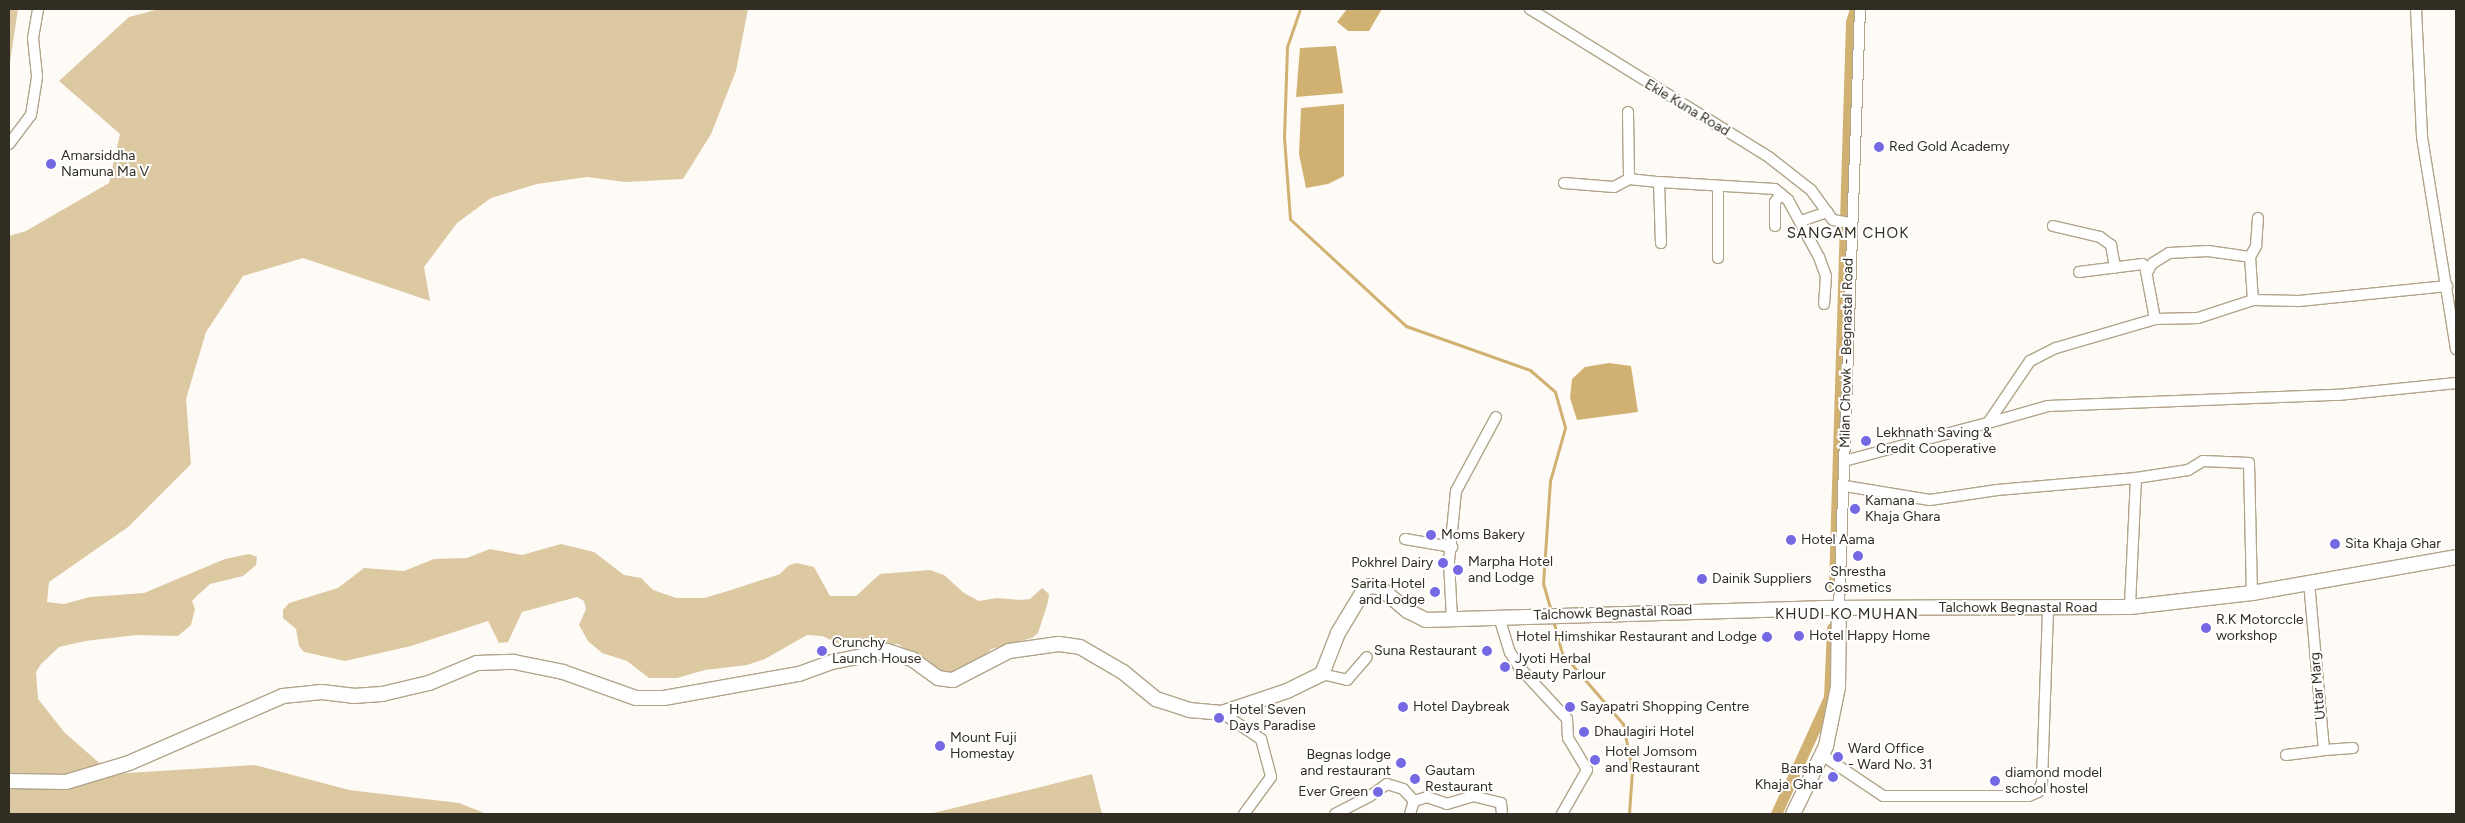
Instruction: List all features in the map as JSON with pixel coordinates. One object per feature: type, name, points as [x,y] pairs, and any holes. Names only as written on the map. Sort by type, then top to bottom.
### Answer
[{"type":"main road","name":"Talchowk Begnastal Road","points":[[1322,674],[1338,633],[1364,590],[1370,586],[1379,587],[1408,611],[1426,620],[1577,613],[1839,609],[2130,608],[2252,592],[2456,557]]},
{"type":"main road","points":[[1792,814],[1822,756],[1838,687],[1839,609]]},
{"type":"main road","points":[[9,781],[66,782],[129,763],[283,696],[322,692],[353,696],[382,694],[429,683],[477,663],[514,662],[563,672],[636,698],[664,698],[799,674],[832,662],[887,651],[912,659],[938,678],[953,680],[1009,652],[1059,644],[1080,646],[1123,672],[1156,699],[1188,710],[1222,713],[1287,691],[1322,674]]},
{"type":"street","points":[[9,144],[31,115],[37,76],[33,38],[38,9]]},
{"type":"street","name":"Ekle Kuna Road","points":[[1530,9],[1770,158],[1811,190],[1830,216]]},
{"type":"street","name":"Milan Chowk - Begnastal Road","points":[[1839,609],[1850,223],[1860,9]]},
{"type":"street","points":[[2416,9],[2422,137],[2430,202],[2456,333],[2456,349]]},
{"type":"street","points":[[1628,112],[1629,178]]},
{"type":"street","points":[[1564,183],[1614,187],[1629,178],[1718,187],[1766,186],[1781,194],[1801,221],[1826,276],[1824,304]]},
{"type":"street","points":[[1659,182],[1661,243]]},
{"type":"street","points":[[1718,187],[1718,258]]},
{"type":"street","points":[[1775,226],[1775,202],[1781,194]]},
{"type":"street","points":[[1801,221],[1830,216],[1850,223]]},
{"type":"street","points":[[2253,300],[2250,257],[2256,246],[2258,218]]},
{"type":"street","points":[[2053,226],[2100,237],[2111,245],[2115,268]]},
{"type":"street","points":[[2148,269],[2169,253],[2208,251],[2250,257]]},
{"type":"street","points":[[2079,272],[2142,264],[2148,269],[2155,319]]},
{"type":"street","points":[[1988,423],[2030,360],[2056,348],[2155,319],[2198,318],[2253,300],[2299,301],[2447,286]]},
{"type":"street","points":[[1844,462],[2048,406],[2338,395],[2456,383]]},
{"type":"street","points":[[1452,619],[1450,561],[1456,491],[1496,416]]},
{"type":"street","points":[[1844,486],[1930,500],[1997,490],[2136,478],[2188,470],[2203,461],[2250,462],[2252,592]]},
{"type":"street","points":[[2130,608],[2136,478]]},
{"type":"street","points":[[1405,539],[1452,547]]},
{"type":"street","name":"Uttar Marg","points":[[2309,583],[2324,750]]},
{"type":"street","points":[[1822,756],[1883,796],[2029,796],[2038,792],[2042,782],[2048,608]]},
{"type":"street","points":[[1499,617],[1510,652],[1519,667],[1567,719],[1568,738],[1586,770],[1562,814]]},
{"type":"street","points":[[1322,674],[1347,680],[1367,657]]},
{"type":"street","points":[[1222,713],[1261,739],[1271,777],[1244,814]]},
{"type":"street","points":[[2286,755],[2353,748]]},
{"type":"street","points":[[1336,814],[1370,796],[1387,784],[1403,789],[1414,801]]},
{"type":"street","points":[[1414,801],[1427,797],[1447,804],[1473,796],[1501,802],[1502,814]]},
{"type":"street","points":[[1410,814],[1414,801]]},
{"type":"shaded area","points":[[9,9],[18,9],[9,69]]},
{"type":"shaded area","points":[[159,9],[748,9],[736,71],[711,134],[683,179],[625,182],[587,177],[537,184],[491,198],[457,223],[424,267],[430,301],[303,258],[243,276],[206,332],[186,399],[191,464],[128,527],[49,582],[47,602],[64,604],[90,597],[144,593],[225,559],[249,554],[257,557],[256,565],[243,576],[210,584],[192,601],[195,609],[191,625],[178,636],[137,635],[85,641],[59,647],[41,664],[36,672],[38,699],[65,733],[112,774],[255,765],[349,790],[459,803],[487,814],[9,814],[9,236],[26,231],[109,183],[120,134],[59,81],[129,17]]},
{"type":"shaded area","points":[[1347,9],[1382,9],[1369,31],[1348,31],[1337,22]]},
{"type":"shaded area","points":[[1336,46],[1343,93],[1296,97],[1300,48]]},
{"type":"shaded area","points":[[1344,104],[1344,176],[1328,184],[1306,188],[1299,154],[1301,108]]},
{"type":"shaded area","points":[[1609,363],[1631,366],[1638,412],[1577,420],[1570,398],[1572,379],[1585,367]]},
{"type":"shaded area","points":[[561,544],[594,552],[624,575],[641,578],[653,590],[676,598],[704,598],[780,574],[789,565],[797,563],[814,567],[830,596],[856,596],[880,574],[930,570],[944,575],[964,593],[979,601],[997,598],[1030,599],[1042,588],[1049,594],[1038,633],[1032,638],[991,649],[981,663],[958,673],[941,672],[898,644],[847,647],[822,636],[807,635],[765,659],[747,665],[705,670],[677,678],[649,678],[627,661],[602,653],[588,641],[579,625],[586,609],[584,601],[577,597],[522,612],[508,642],[499,643],[488,621],[411,646],[345,661],[304,652],[299,646],[296,629],[283,618],[283,610],[289,603],[338,588],[364,568],[404,571],[434,559],[467,558],[490,549],[522,555]]},
{"type":"shaded area","points":[[1092,774],[1102,814],[929,814],[1033,789]]},
{"type":"waterway","points":[[1300,9],[1287,47],[1284,137],[1290,219],[1406,326],[1530,370],[1555,392],[1565,428],[1550,481],[1543,583],[1552,614]]},
{"type":"waterway","points":[[1834,585],[1851,22],[1855,9]]},
{"type":"waterway","points":[[1553,620],[1562,653],[1623,724],[1632,770],[1629,814]]},
{"type":"waterway","points":[[1776,814],[1829,697],[1832,628]]},
{"type":"place","name":"Red Gold Academy","points":[[1879,147]]},
{"type":"place","name":"Amarsiddha Namuna Ma V","points":[[51,164]]},
{"type":"place","name":"Lekhnath Saving & Credit Cooperative","points":[[1866,441]]},
{"type":"place","name":"Kamana Khaja Ghara","points":[[1855,509]]},
{"type":"place","name":"Moms Bakery","points":[[1431,535]]},
{"type":"place","name":"Hotel Aama","points":[[1791,540]]},
{"type":"place","name":"Sita Khaja Ghar","points":[[2335,544]]},
{"type":"place","name":"Shrestha Cosmetics","points":[[1858,556]]},
{"type":"place","name":"Pokhrel Dairy","points":[[1443,563]]},
{"type":"place","name":"Marpha Hotel and Lodge","points":[[1458,570]]},
{"type":"place","name":"Dainik Suppliers","points":[[1702,579]]},
{"type":"place","name":"Sarita Hotel and Lodge","points":[[1435,592]]},
{"type":"place","name":"R.K Motorccle workshop","points":[[2206,628]]},
{"type":"place","name":"Hotel Happy Home","points":[[1799,636]]},
{"type":"place","name":"Hotel Himshikar Restaurant and Lodge","points":[[1767,637]]},
{"type":"place","name":"Crunchy Launch House","points":[[822,651]]},
{"type":"place","name":"Suna Restaurant","points":[[1487,651]]},
{"type":"place","name":"Jyoti Herbal Beauty Parlour","points":[[1505,667]]},
{"type":"place","name":"Hotel Daybreak","points":[[1403,707]]},
{"type":"place","name":"Sayapatri Shopping Centre","points":[[1570,707]]},
{"type":"place","name":"Hotel Seven Days Paradise","points":[[1219,718]]},
{"type":"place","name":"Dhaulagiri Hotel","points":[[1584,732]]},
{"type":"place","name":"Mount Fuji Homestay","points":[[940,746]]},
{"type":"place","name":"Ward Office - Ward No. 31","points":[[1838,757]]},
{"type":"place","name":"Hotel Jomsom and Restaurant","points":[[1595,760]]},
{"type":"place","name":"Begnas lodge and restaurant","points":[[1401,763]]},
{"type":"place","name":"Barsha Khaja Ghar","points":[[1833,777]]},
{"type":"place","name":"Gautam Restaurant","points":[[1415,779]]},
{"type":"place","name":"diamond model school hostel","points":[[1995,781]]},
{"type":"place","name":"Ever Green","points":[[1378,792]]},
{"type":"district","name":"SANGAM CHOK","points":[[1848,234]]},
{"type":"district","name":"KHUDI KO MUHAN","points":[[1847,615]]}]
